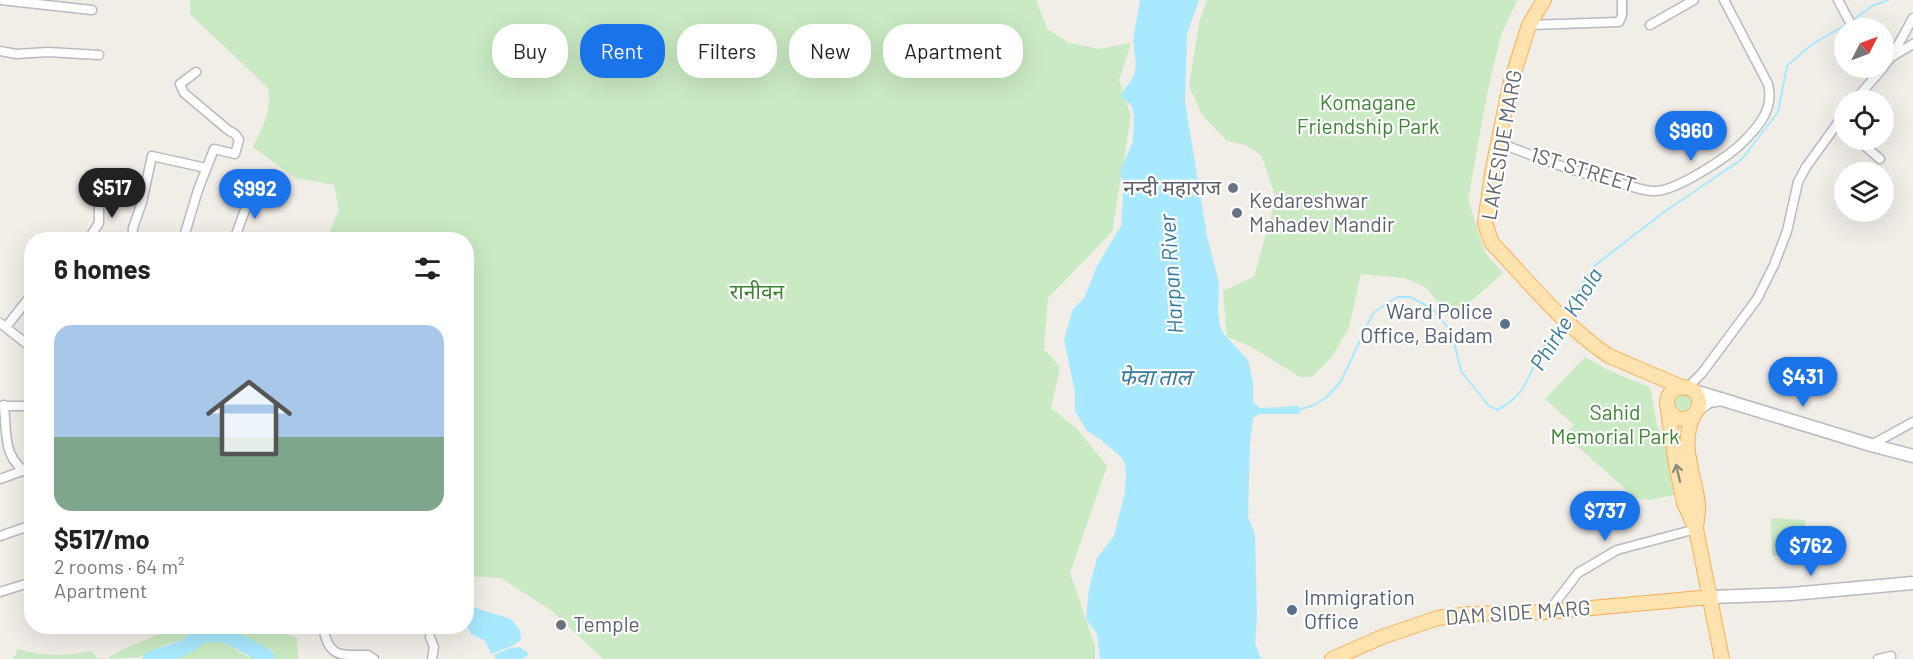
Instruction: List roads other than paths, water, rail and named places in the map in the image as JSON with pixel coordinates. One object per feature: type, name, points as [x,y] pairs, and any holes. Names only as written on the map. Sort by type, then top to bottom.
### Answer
[{"type":"main road","name":"LAKESIDE MARG","points":[[1544,0],[1529,26],[1510,85],[1486,213],[1485,224],[1488,234],[1492,243],[1570,326],[1609,356],[1687,388]]},
{"type":"main road","points":[[1638,368],[1648,375],[1659,388],[1667,408],[1677,419],[1686,419],[1709,401],[1726,399]]},
{"type":"main road","points":[[1722,659],[1696,529],[1684,503],[1669,431],[1667,398],[1671,392],[1677,388],[1687,388],[1913,456]]},
{"type":"main road","points":[[1687,388],[1698,399],[1686,434],[1698,506],[1696,529]]},
{"type":"main road","points":[[1711,597],[1791,594],[1913,583]]},
{"type":"main road","name":"DAM SIDE MARG","points":[[1332,659],[1382,637],[1438,618],[1469,614],[1548,612],[1711,597]]},
{"type":"street","points":[[0,0],[92,10]]},
{"type":"street","points":[[1529,26],[1619,22],[1622,15],[1622,0]]},
{"type":"street","points":[[1650,25],[1694,0]]},
{"type":"street","name":"1ST STREET","points":[[1500,143],[1572,170],[1654,191],[1670,189],[1725,157],[1749,136],[1768,109],[1771,96],[1768,84],[1724,0]]},
{"type":"street","points":[[1838,0],[1848,18]]},
{"type":"street","points":[[1894,53],[1913,18]]},
{"type":"street","points":[[1894,56],[1913,44]]},
{"type":"street","points":[[0,51],[16,54],[48,52],[99,56]]},
{"type":"street","points":[[186,232],[214,149],[235,154],[239,140],[180,87],[180,84],[196,72]]},
{"type":"street","points":[[1863,90],[1873,78]]},
{"type":"street","points":[[1687,388],[1702,373],[1757,299],[1774,265],[1787,231],[1798,182],[1806,167],[1834,131]]},
{"type":"street","points":[[1870,150],[1880,159]]},
{"type":"street","points":[[133,232],[152,156],[206,168]]},
{"type":"street","points":[[93,232],[99,223],[99,200],[103,185]]},
{"type":"street","points":[[237,232],[252,191],[259,190],[279,202]]},
{"type":"street","points":[[24,303],[3,325],[24,342]]},
{"type":"street","points":[[0,479],[22,471],[14,463],[4,436],[2,405],[24,406]]},
{"type":"street","points":[[1871,445],[1913,422]]},
{"type":"street","points":[[0,536],[24,528]]},
{"type":"street","points":[[1548,612],[1578,573],[1617,550],[1696,529]]},
{"type":"street","points":[[0,592],[24,584]]},
{"type":"street","points":[[325,634],[334,652],[346,657],[368,655],[374,659]]},
{"type":"street","points":[[430,637],[434,647],[432,659]]},
{"type":"street","points":[[1878,659],[1891,656]]},
{"type":"water","name":"फेवा ताल","points":[[1140,0],[1199,0],[1187,34],[1185,102],[1207,236],[1219,283],[1220,326],[1224,334],[1248,360],[1253,382],[1253,402],[1260,408],[1299,406],[1300,414],[1259,414],[1253,418],[1248,517],[1255,534],[1257,618],[1255,643],[1261,659],[1100,659],[1097,634],[1086,619],[1089,588],[1097,558],[1114,536],[1125,492],[1126,476],[1125,464],[1121,457],[1087,431],[1075,411],[1075,392],[1064,340],[1073,309],[1084,298],[1097,266],[1121,226],[1123,199],[1121,169],[1133,141],[1134,114],[1131,105],[1120,96],[1134,76],[1136,64],[1133,40]]},
{"type":"water","points":[[474,607],[511,619],[520,630],[521,640],[491,654],[485,641],[471,634],[474,634]]},
{"type":"water","points":[[520,647],[529,654],[522,659],[497,659],[494,655],[510,648]]},
{"type":"waterway","name":"Phirke Khola","points":[[1856,18],[1872,6],[1888,0]]},
{"type":"waterway","name":"Phirke Khola","points":[[1565,313],[1593,267],[1664,212],[1742,159],[1778,112],[1787,66],[1811,45],[1834,32]]},
{"type":"waterway","name":"Phirke Khola","points":[[1300,409],[1312,406],[1327,397],[1341,381],[1373,313],[1397,297],[1410,297],[1433,309],[1452,333],[1461,371],[1488,405],[1497,410],[1507,404],[1524,387],[1541,352],[1559,323]]},
{"type":"waterway","points":[[150,659],[181,649],[204,635],[226,635],[266,656],[266,659]]},
{"type":"place","name":"नन्दी महाराज","points":[[1233,188]]},
{"type":"place","name":"Kedareshwar Mahadev Mandir","points":[[1237,213]]},
{"type":"place","name":"Ward Police Office, Baidam","points":[[1505,324]]},
{"type":"place","name":"Immigration Office","points":[[1292,610]]},
{"type":"place","name":"Temple","points":[[561,625]]},
{"type":"park label","name":"Komagane Friendship Park","points":[[1368,115]]},
{"type":"park label","name":"रानीवन","points":[[757,292]]},
{"type":"park label","name":"Sahid Memorial Park","points":[[1615,425]]},
{"type":"water label","name":"Harpan River","points":[[1171,274]]}]
